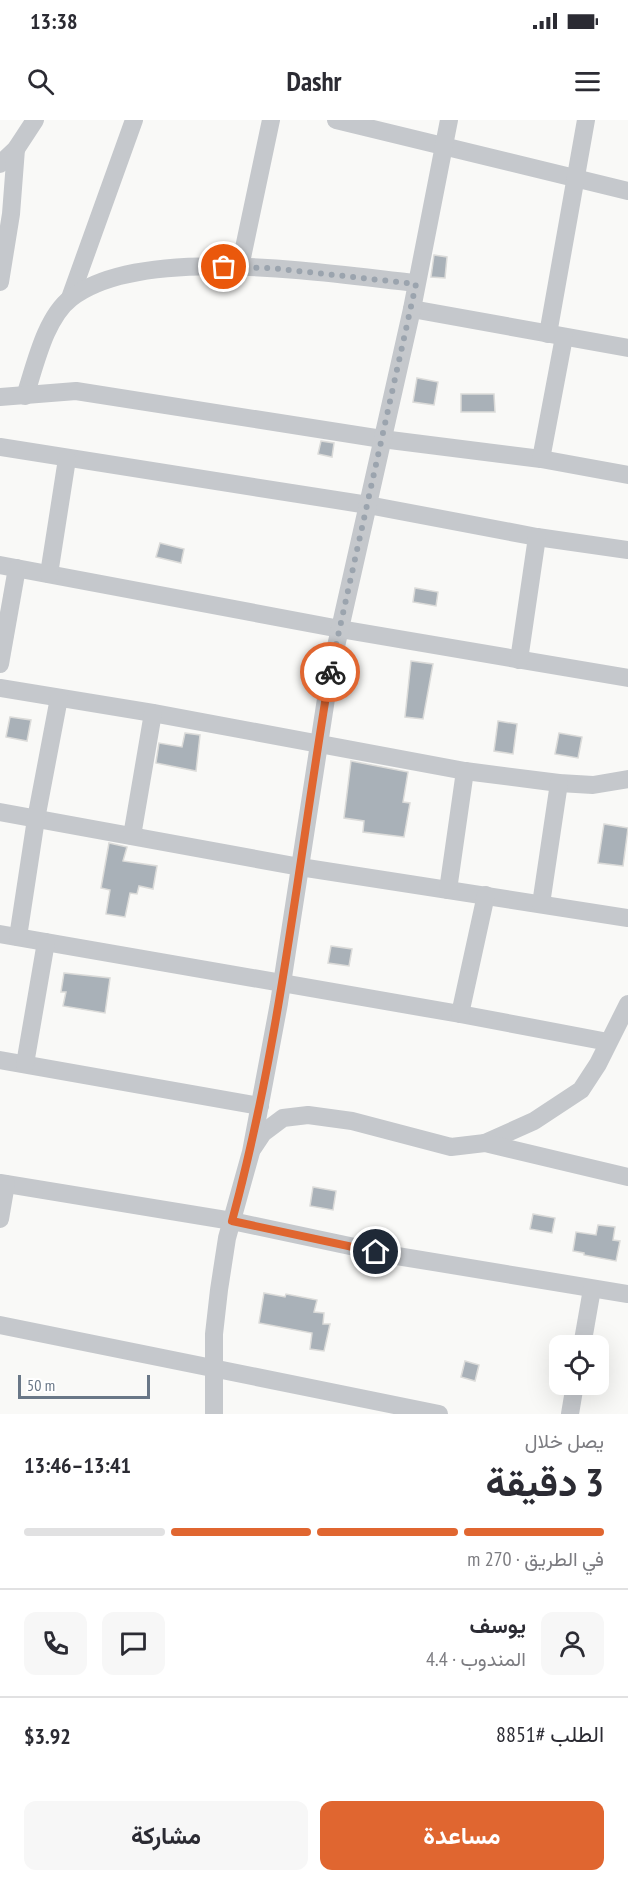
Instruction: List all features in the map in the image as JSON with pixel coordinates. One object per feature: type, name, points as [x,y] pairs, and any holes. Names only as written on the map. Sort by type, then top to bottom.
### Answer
[{"type":"street","points":[[0,164],[16,149],[35,120]]},
{"type":"street","points":[[25,396],[41,347],[54,317],[70,298],[134,120]]},
{"type":"street","points":[[240,267],[271,120]]},
{"type":"street","points":[[336,120],[628,191]]},
{"type":"street","points":[[214,1414],[214,1334],[219,1290],[232,1221],[251,1152],[260,1106],[282,983],[330,673],[412,309],[449,120]]},
{"type":"street","points":[[541,459],[576,178],[586,120]]},
{"type":"street","points":[[0,282],[11,214],[16,149]]},
{"type":"street","points":[[70,298],[105,279],[139,271],[208,267],[271,268],[416,284]]},
{"type":"street","points":[[412,309],[628,348]]},
{"type":"street","points":[[0,397],[76,391],[382,439],[541,459],[628,475]]},
{"type":"street","points":[[0,447],[368,505],[537,537],[628,550]]},
{"type":"street","points":[[50,574],[67,459]]},
{"type":"street","points":[[519,660],[537,537]]},
{"type":"street","points":[[0,664],[8,567],[340,629],[628,678]]},
{"type":"street","points":[[0,688],[153,713],[465,771],[593,785],[628,779]]},
{"type":"street","points":[[59,698],[36,819],[9,935],[608,1042]]},
{"type":"street","points":[[132,836],[153,713]]},
{"type":"street","points":[[448,890],[465,771]]},
{"type":"street","points":[[541,904],[559,783]]},
{"type":"street","points":[[0,812],[300,867],[628,918]]},
{"type":"street","points":[[460,1014],[486,895]]},
{"type":"street","points":[[26,1064],[46,942]]},
{"type":"street","points":[[251,1152],[263,1133],[283,1118],[308,1115],[352,1121],[451,1147],[485,1143],[534,1121],[581,1090],[598,1064],[628,1004]]},
{"type":"street","points":[[0,1060],[260,1106]]},
{"type":"street","points":[[485,1143],[628,1177]]},
{"type":"street","points":[[0,1219],[3,1184],[232,1221],[396,1256],[628,1294]]},
{"type":"street","points":[[584,1335],[592,1289]]},
{"type":"street","points":[[0,1326],[439,1414]]},
{"type":"street","points":[[570,1414],[573,1395]]},
{"type":"building","points":[[434,255],[447,257],[445,278],[431,277]]},
{"type":"building","points":[[417,378],[438,382],[434,405],[413,402]]},
{"type":"building","points":[[461,394],[494,394],[495,412],[461,412]]},
{"type":"building","points":[[321,441],[334,443],[332,457],[318,454]]},
{"type":"building","points":[[160,543],[184,549],[181,563],[156,557]]},
{"type":"building","points":[[415,588],[438,592],[436,606],[413,602]]},
{"type":"building","points":[[411,661],[433,664],[423,719],[405,717]]},
{"type":"building","points":[[10,717],[31,720],[27,741],[6,737]]},
{"type":"building","points":[[498,721],[517,724],[513,754],[494,751]]},
{"type":"building","points":[[185,733],[200,735],[196,771],[156,763],[159,743],[182,747]]},
{"type":"building","points":[[559,733],[582,737],[578,758],[555,754]]},
{"type":"building","points":[[351,761],[408,772],[403,802],[410,803],[404,837],[363,832],[364,821],[344,818]]},
{"type":"building","points":[[604,824],[628,828],[623,866],[598,863]]},
{"type":"building","points":[[109,843],[127,847],[123,861],[157,866],[153,889],[139,886],[137,894],[130,893],[125,917],[106,914],[110,890],[101,888]]},
{"type":"building","points":[[331,946],[352,949],[349,966],[328,963]]},
{"type":"building","points":[[64,973],[110,978],[105,1013],[63,1006],[66,992],[61,992]]},
{"type":"building","points":[[313,1187],[336,1191],[333,1210],[310,1206]]},
{"type":"building","points":[[533,1214],[555,1218],[552,1233],[530,1229]]},
{"type":"building","points":[[598,1225],[615,1227],[613,1240],[620,1241],[616,1261],[573,1251],[576,1232],[596,1235]]},
{"type":"building","points":[[264,1293],[285,1297],[286,1294],[317,1300],[314,1312],[324,1313],[323,1324],[330,1324],[324,1351],[310,1349],[312,1333],[259,1323]]},
{"type":"building","points":[[465,1361],[479,1365],[475,1381],[461,1377]]},
{"type":"way so far","points":[[224,267],[271,268],[416,284],[330,672]]},
{"type":"route","points":[[330,672],[279,1004],[251,1152],[232,1221],[376,1252]]}]
